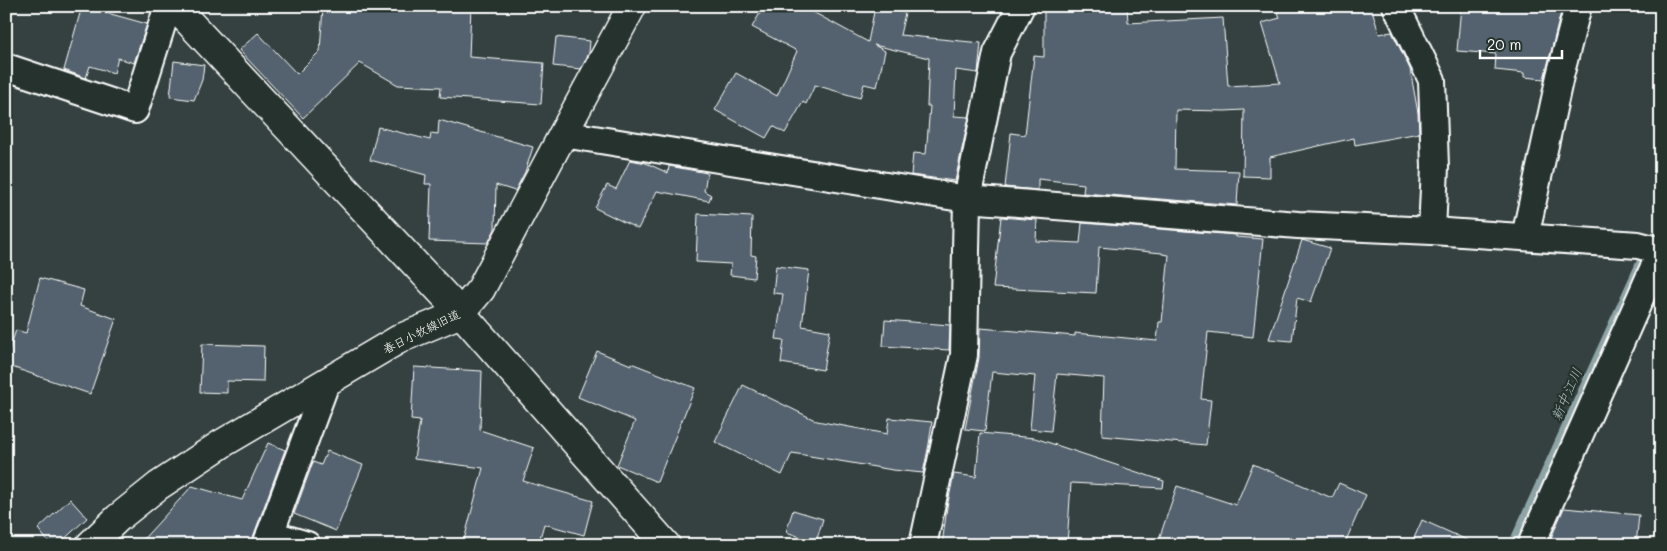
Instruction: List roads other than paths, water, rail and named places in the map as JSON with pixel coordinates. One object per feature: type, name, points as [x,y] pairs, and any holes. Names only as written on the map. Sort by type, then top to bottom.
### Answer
[{"type":"street","points":[[6,67],[134,110],[168,6]]},
{"type":"street","points":[[174,6],[461,313],[666,545]]},
{"type":"street","name":"春日小牧線旧道","points":[[90,545],[118,518],[158,486],[223,443],[401,338],[461,313],[481,289],[562,134],[632,6]]},
{"type":"street","points":[[924,545],[964,355],[967,200],[997,53],[1021,6]]},
{"type":"street","points":[[1396,6],[1432,80],[1435,167],[1432,231]]},
{"type":"street","points":[[1525,237],[1560,76],[1578,6]]},
{"type":"street","points":[[562,134],[967,200],[1298,225],[1638,244],[1661,251],[1531,545]]},
{"type":"street","points":[[307,545],[268,539],[326,383]]},
{"type":"waterway","name":"新中江川","points":[[1516,537],[1641,262]]}]
